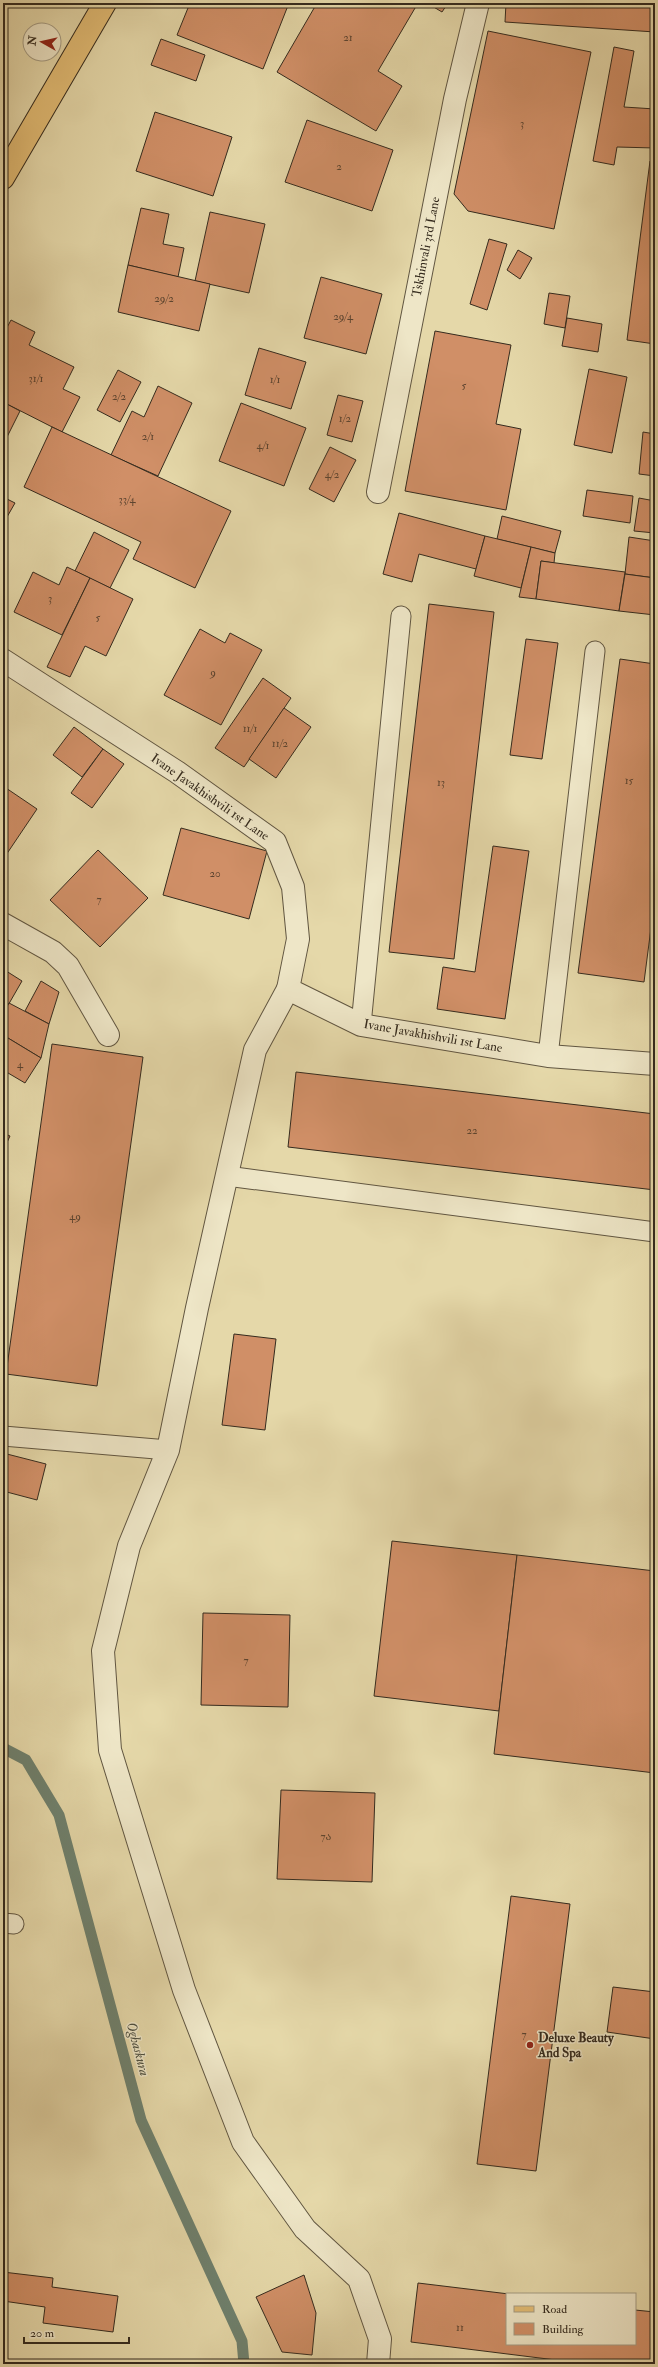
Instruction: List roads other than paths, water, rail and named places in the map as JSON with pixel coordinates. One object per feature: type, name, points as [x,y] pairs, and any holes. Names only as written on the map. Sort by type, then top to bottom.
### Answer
[{"type":"main road","points":[[3,178],[105,3]]},
{"type":"street","name":"Tskhinvali 3rd Lane","points":[[378,492],[456,99],[478,3]]},
{"type":"street","name":"Ivane Javakhishvili 1st Lane","points":[[3,660],[176,772],[275,842],[293,887],[298,939],[288,989],[362,1025],[548,1056],[655,1064]]},
{"type":"street","points":[[3,924],[53,952],[68,966],[108,1035]]},
{"type":"street","points":[[288,989],[255,1050],[168,1450],[129,1546],[103,1651],[110,1750],[184,1990],[243,2142],[305,2229],[359,2279],[380,2339],[378,2364]]},
{"type":"lane","points":[[362,1025],[401,616]]},
{"type":"lane","points":[[548,1056],[596,651]]},
{"type":"lane","points":[[227,1176],[655,1232]]},
{"type":"lane","points":[[3,1436],[168,1450]]},
{"type":"waterway","name":"Oghaskura","points":[[3,1748],[26,1760],[59,1815],[141,2120],[242,2341],[244,2364]]},
{"type":"place","name":"Deluxe Beauty And Spa","points":[[530,2045]]}]
